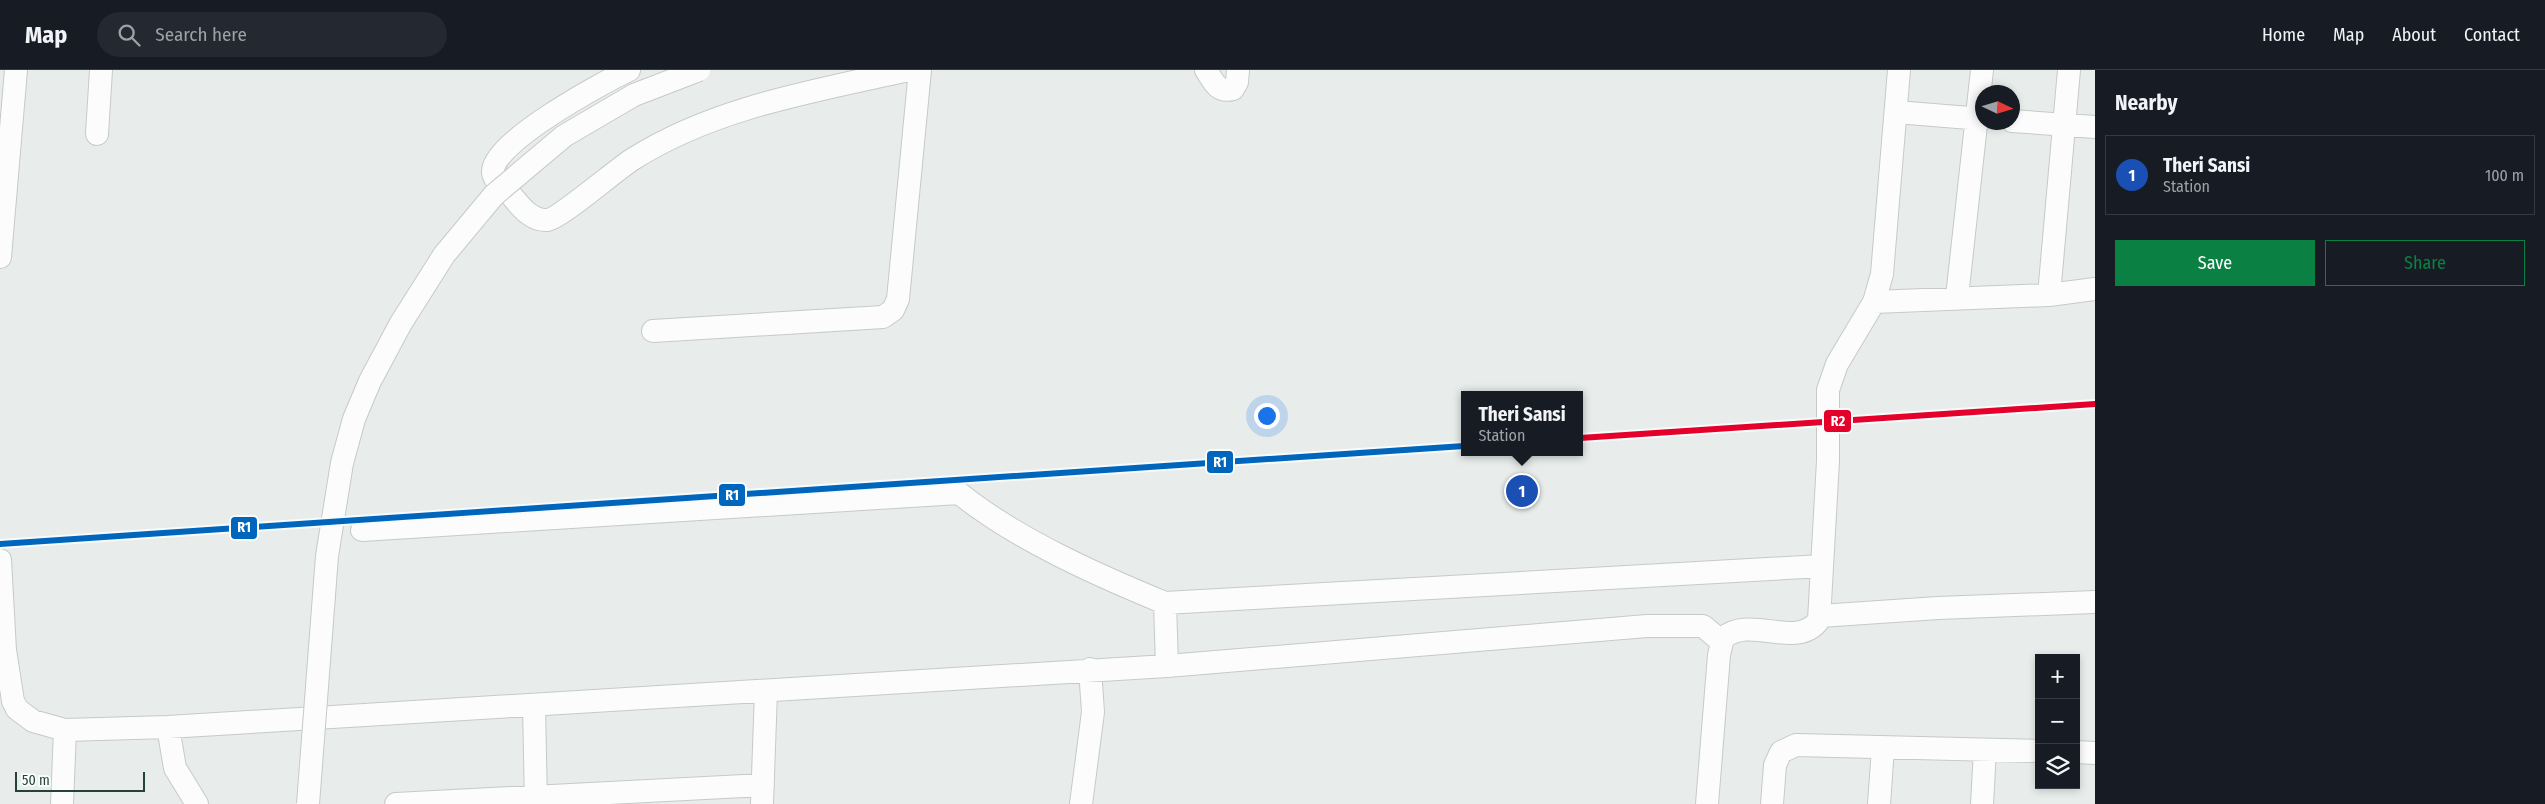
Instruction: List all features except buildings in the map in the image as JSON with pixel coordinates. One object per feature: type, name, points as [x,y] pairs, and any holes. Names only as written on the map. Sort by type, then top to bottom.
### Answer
[{"type":"street","points":[[0,257],[2,210],[16,70]]},
{"type":"street","points":[[97,134],[101,70]]},
{"type":"street","points":[[630,70],[569,102],[506,149],[497,160],[493,168],[494,178],[524,210],[541,220],[556,217],[632,159],[685,132],[737,111],[908,70]]},
{"type":"street","points":[[308,804],[327,556],[342,463],[354,419],[370,382],[400,323],[444,255],[501,189],[564,136],[634,95],[699,70]]},
{"type":"street","points":[[653,331],[883,316],[893,310],[898,299],[920,70]]},
{"type":"street","points":[[1206,70],[1217,88],[1224,91],[1233,89],[1237,82],[1238,70]]},
{"type":"street","points":[[1707,804],[1722,642],[1729,633],[1742,629],[1788,633],[1806,632],[1816,624],[1820,616],[1828,461],[1828,390],[1837,364],[1874,302],[1885,254],[1899,70]]},
{"type":"street","points":[[1981,85],[1982,70]]},
{"type":"street","points":[[2049,295],[2069,70]]},
{"type":"street","points":[[1896,112],[1975,118]]},
{"type":"street","points":[[2020,122],[2095,127]]},
{"type":"street","points":[[1958,297],[1979,130]]},
{"type":"street","points":[[1874,302],[1958,297],[2049,295],[2095,289]]},
{"type":"street","points":[[362,530],[959,493],[980,510],[1068,560],[1165,603],[1822,566]]},
{"type":"street","points":[[0,560],[7,667],[13,701],[17,709],[33,721],[65,730],[534,705],[1090,669],[1167,666],[1656,626],[1703,626],[1722,642]]},
{"type":"street","points":[[1820,616],[1938,608],[2095,602]]},
{"type":"street","points":[[1165,603],[1167,666]]},
{"type":"street","points":[[1081,804],[1093,712],[1090,669]]},
{"type":"street","points":[[396,804],[762,794],[766,691]]},
{"type":"street","points":[[534,705],[536,799]]},
{"type":"street","points":[[168,726],[176,768],[197,804]]},
{"type":"street","points":[[62,804],[65,730]]},
{"type":"street","points":[[1772,804],[1775,765],[1781,752],[1796,745],[2035,751]]},
{"type":"street","points":[[1879,804],[1883,748]]},
{"type":"street","points":[[1982,804],[1986,750]]},
{"type":"street","points":[[2080,752],[2095,753]]},
{"type":"transit line","name":"R2","points":[[1583,438],[2095,404]]},
{"type":"transit line","name":"R1","points":[[0,544],[1461,446]]},
{"type":"place","name":"Theri Sansi","points":[[1522,491]]}]
